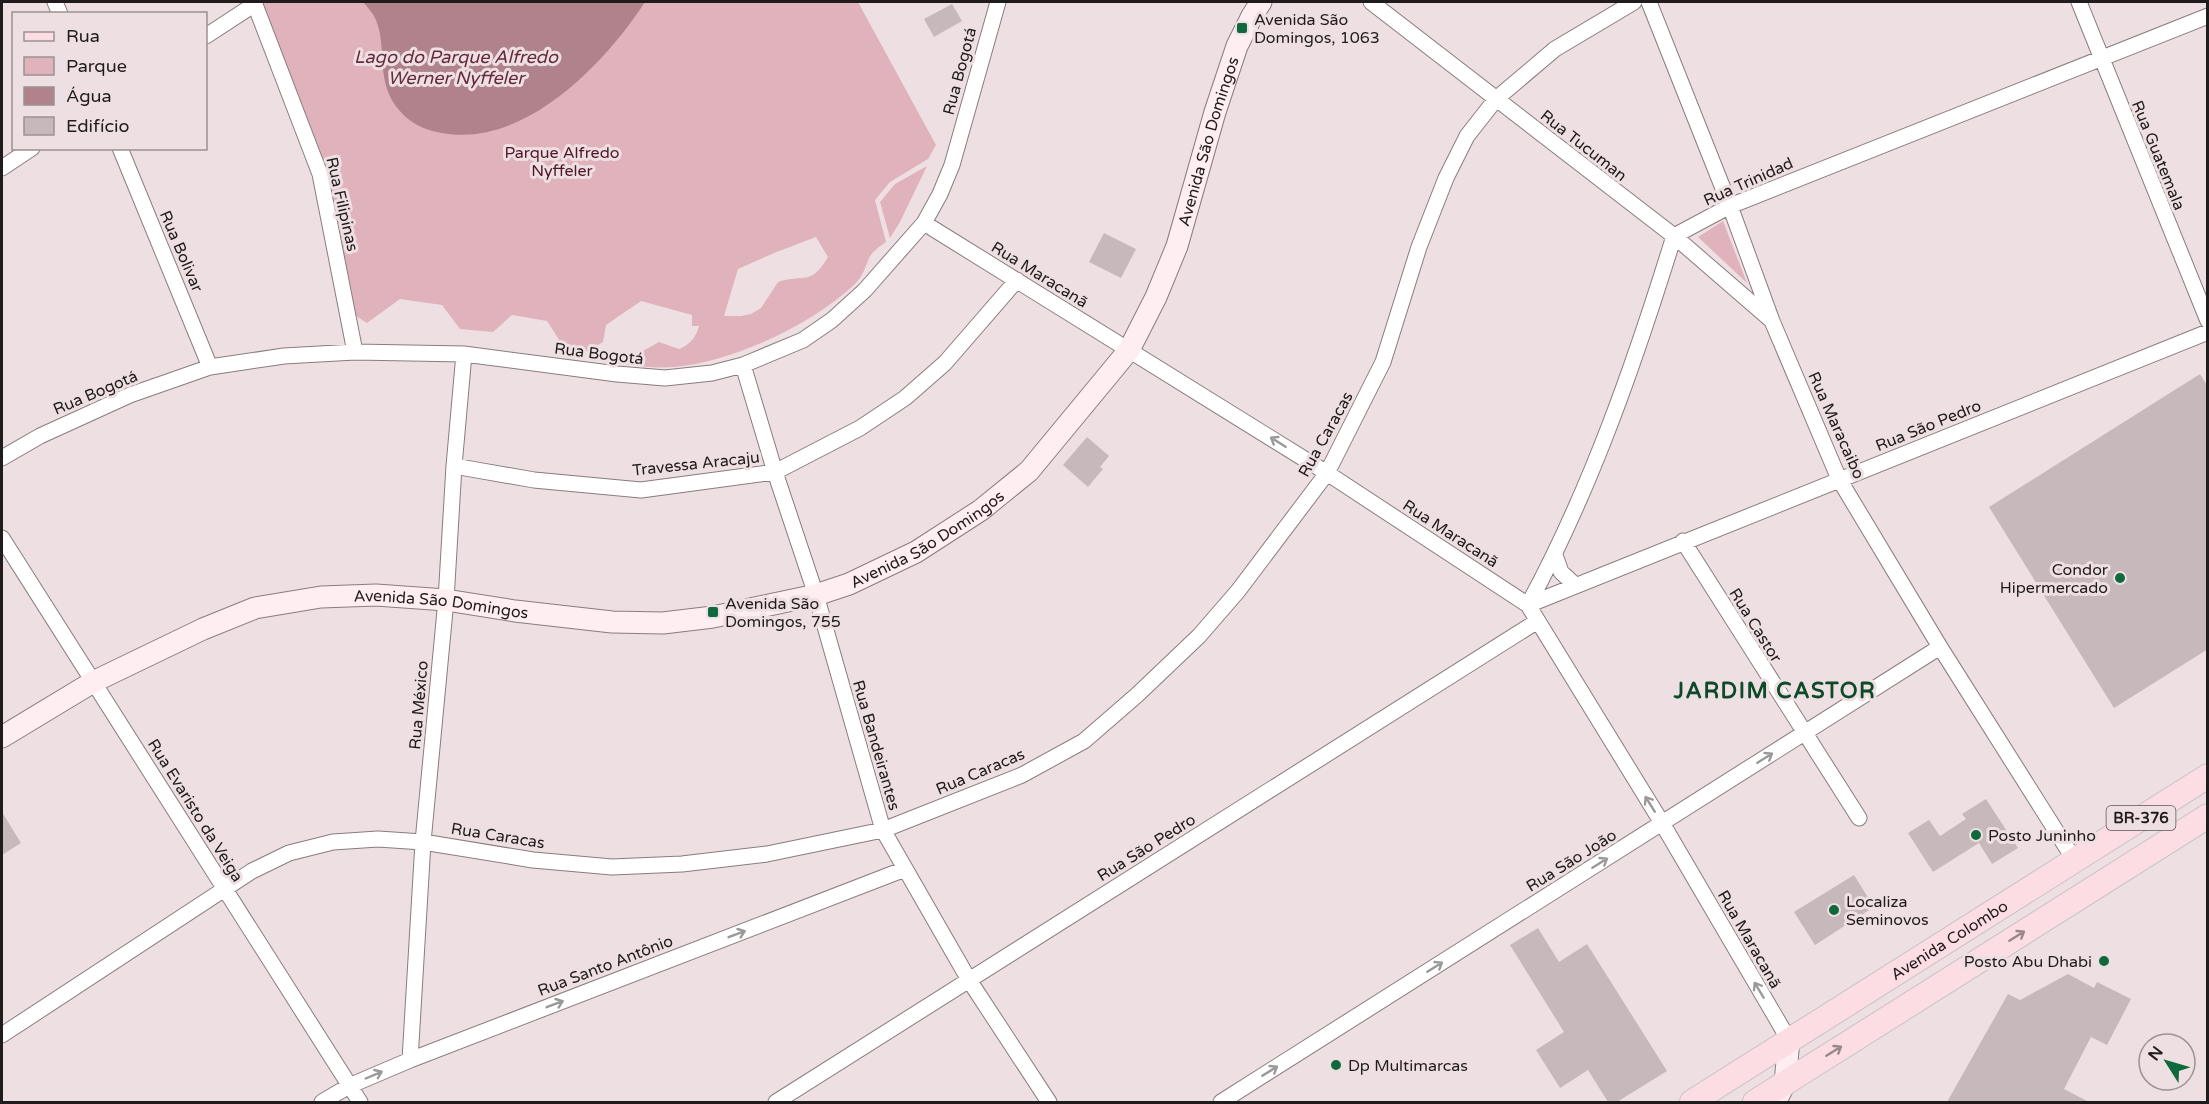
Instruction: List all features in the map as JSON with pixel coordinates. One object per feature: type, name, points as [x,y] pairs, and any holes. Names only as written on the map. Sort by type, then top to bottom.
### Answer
[{"type":"main road","name":"Avenida Colombo","points":[[1692,1102],[2208,776]]},
{"type":"main road","name":"Avenida Colombo","points":[[1755,1102],[1781,1093],[2208,816]]},
{"type":"street","name":"Avenida São Domingos","points":[[2,737],[93,682],[203,629],[255,608],[321,597],[376,595],[446,600],[525,613],[612,622],[663,623],[713,617],[816,595],[849,584],[916,552],[981,510],[1029,471],[1129,351],[1156,297],[1177,246],[1215,112],[1237,46],[1261,2]]},
{"type":"street","name":"Rua Tucuman","points":[[1371,2],[1674,236],[1773,321]]},
{"type":"street","name":"Rua Caracas","points":[[2,1035],[252,871],[289,853],[333,842],[378,839],[423,842],[533,860],[612,867],[682,864],[767,854],[883,830],[1022,775],[1084,741],[1200,636],[1238,591],[1327,473],[1383,362],[1419,247],[1446,177],[1467,136],[1496,99],[1555,49],[1634,2]]},
{"type":"street","name":"Rua Maracaibo","points":[[1649,2],[1773,321],[1839,479],[1940,647],[2075,861]]},
{"type":"street","name":"Rua Guatemala","points":[[2079,2],[2208,321]]},
{"type":"street","points":[[207,35],[254,3]]},
{"type":"street","name":"Rua Filipinas","points":[[254,3],[320,174],[355,352]]},
{"type":"street","name":"Rua Bogotá","points":[[2,458],[40,436],[130,395],[210,367],[284,356],[355,352],[464,354],[665,378],[712,372],[743,364],[803,340],[832,320],[865,290],[924,223],[940,194],[952,165],[992,5]]},
{"type":"street","name":"Rua Trinidad","points":[[1674,236],[1730,206],[2208,16]]},
{"type":"street","points":[[2,168],[29,150]]},
{"type":"street","name":"Rua Bolivar","points":[[121,150],[210,367]]},
{"type":"street","name":"Rua Maracanã","points":[[924,223],[1327,473],[1528,605],[1536,622],[1662,823],[1789,1040]]},
{"type":"street","points":[[1528,605],[1555,555],[1620,398],[1674,236]]},
{"type":"street","name":"Travessa Aracaju","points":[[454,466],[534,480],[641,489],[774,472],[860,428],[905,398],[945,363],[1017,280]]},
{"type":"street","name":"Rua São Pedro","points":[[1528,605],[2208,332]]},
{"type":"street","name":"Rua México","points":[[410,1060],[423,842],[446,600],[454,466],[464,354]]},
{"type":"street","name":"Rua Bandeirantes","points":[[743,364],[774,472],[816,595],[883,830],[969,980],[1049,1102]]},
{"type":"street","name":"Rua Evaristo da Veiga","points":[[2,538],[360,1102]]},
{"type":"street","name":"Rua Castor","points":[[1683,541],[1858,818]]},
{"type":"street","points":[[1555,555],[1562,572],[1575,585]]},
{"type":"street","name":"Rua São Pedro","points":[[776,1102],[1536,622]]},
{"type":"street","name":"Rua São João","points":[[1221,1102],[1940,647]]},
{"type":"street","name":"Rua Santo Antônio","points":[[322,1102],[349,1086],[410,1060],[905,869]]},
{"type":"street","points":[[1781,1093],[1789,1040]]},
{"type":"street","points":[[1716,1102],[1789,1040]]},
{"type":"green space","name":"Parque Alfredo Nyffeler","points":[[262,2],[858,2],[936,145],[928,159],[890,182],[875,200],[886,242],[870,256],[862,275],[854,285],[816,314],[770,339],[721,358],[674,367],[645,367],[597,360],[615,356],[634,356],[659,342],[679,349],[694,337],[699,326],[692,326],[692,315],[641,301],[606,325],[603,342],[588,351],[567,352],[547,321],[512,315],[493,332],[460,329],[442,305],[400,299],[367,323],[356,316],[329,175]],"holes":[[[816,237],[828,257],[811,276],[778,282],[761,308],[751,314],[724,316],[738,269]]]},
{"type":"green space","points":[[927,166],[890,238],[880,202],[895,184]]},
{"type":"green space","points":[[1723,221],[1747,283],[1698,237]]},
{"type":"water","name":"Lago do Parque Alfredo Werner Nyffeler","points":[[363,2],[645,2],[609,49],[587,73],[562,94],[535,112],[507,126],[479,134],[449,134],[432,131],[412,122],[395,105],[386,84],[381,41],[375,17]]},
{"type":"building","points":[[952,4],[962,21],[934,37],[924,19]]},
{"type":"building","points":[[1104,233],[1136,249],[1121,278],[1089,262]]},
{"type":"building","name":"Condor Hipermercado","points":[[2200,374],[2208,387],[2208,649],[2114,708],[1989,507]]},
{"type":"building","points":[[1087,437],[1109,456],[1100,467],[1103,469],[1088,487],[1063,465]]},
{"type":"building","name":"Posto Juninho","points":[[1986,799],[2018,848],[1992,864],[1979,843],[1933,872],[1908,833],[1929,820],[1940,836],[1966,819],[1962,814]]},
{"type":"building","points":[[2,812],[21,843],[2,855]]},
{"type":"building","name":"Localiza Seminovos","points":[[1854,875],[1874,907],[1815,945],[1794,912]]},
{"type":"building","points":[[1538,928],[1559,962],[1587,944],[1667,1071],[1617,1102],[1608,1102],[1588,1070],[1560,1088],[1536,1050],[1564,1032],[1510,945]]},
{"type":"building","points":[[2068,974],[2094,988],[2097,982],[2131,999],[2107,1045],[2091,1037],[2064,1089],[2089,1102],[1947,1102],[2008,994],[2020,1000]]},
{"type":"place","name":"Avenida São Domingos, 1063","points":[[1242,28]]},
{"type":"place","name":"Condor Hipermercado","points":[[2120,578]]},
{"type":"place","name":"Avenida São Domingos, 755","points":[[713,612]]},
{"type":"place","name":"Posto Juninho","points":[[1976,835]]},
{"type":"place","name":"Localiza Seminovos","points":[[1834,910]]},
{"type":"place","name":"Posto Abu Dhabi","points":[[2104,961]]},
{"type":"place","name":"Dp Multimarcas","points":[[1336,1065]]},
{"type":"district","name":"JARDIM CASTOR","points":[[1775,690]]}]
